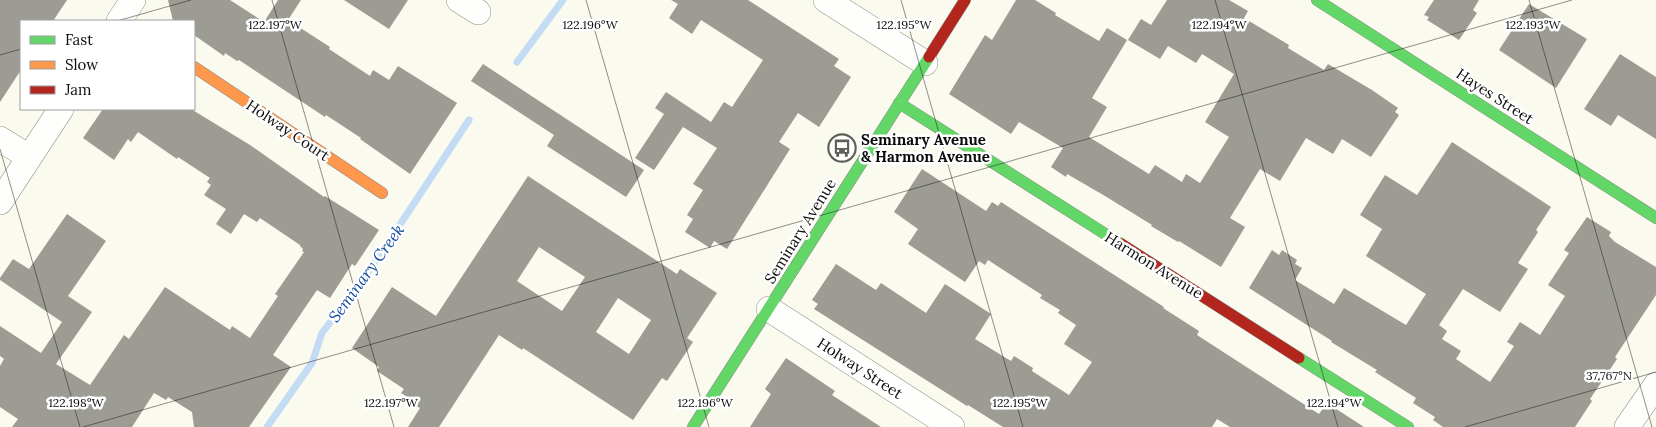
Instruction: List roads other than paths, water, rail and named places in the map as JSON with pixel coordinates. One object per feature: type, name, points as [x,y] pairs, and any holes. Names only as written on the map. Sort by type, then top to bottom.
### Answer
[{"type":"street","points":[[826,0],[925,63]]},
{"type":"street","name":"Seminary Avenue","points":[[693,427],[965,0]]},
{"type":"street","name":"Hayes Street","points":[[1317,0],[1656,218]]},
{"type":"street","name":"Holway Court","points":[[195,68],[382,193]]},
{"type":"street","name":"Harmon Avenue","points":[[900,103],[1408,427]]},
{"type":"street","points":[[0,202],[60,110]]},
{"type":"street","points":[[0,139],[29,158]]},
{"type":"street","name":"Holway Street","points":[[768,309],[952,427]]},
{"type":"street","points":[[1627,427],[1656,385]]},
{"type":"waterway","name":"Seminary Creek","points":[[517,62],[563,0]]},
{"type":"waterway","name":"Seminary Creek","points":[[267,427],[312,363],[322,333],[374,264],[469,120]]},
{"type":"place","name":"Seminary Avenue & Harmon Avenue","points":[[842,148]]}]
